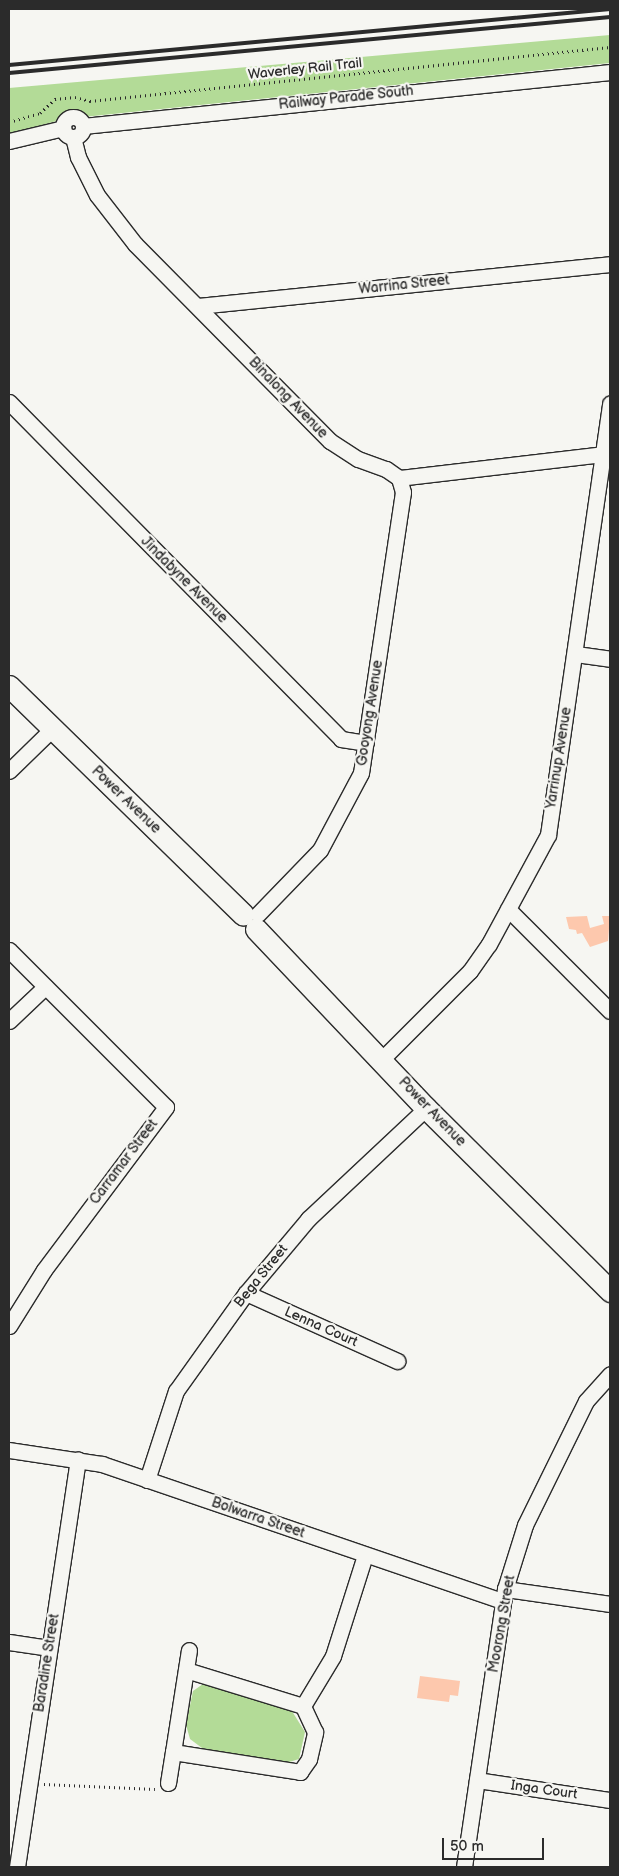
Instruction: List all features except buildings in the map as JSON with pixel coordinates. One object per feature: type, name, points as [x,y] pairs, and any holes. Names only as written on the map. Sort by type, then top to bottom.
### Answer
[{"type":"street","name":"Railway Parade South","points":[[9,141],[73,130],[610,72]]},
{"type":"street","name":"Binalong Avenue","points":[[73,130],[78,157],[97,195],[136,244],[330,441],[358,459],[386,469],[399,478]]},
{"type":"street","name":"Warrina Street","points":[[198,306],[610,264]]},
{"type":"street","name":"Jindabyne Avenue","points":[[9,402],[341,739],[366,743]]},
{"type":"street","name":"Yarrinup Avenue","points":[[382,1059],[470,971],[508,910],[548,835],[576,654],[610,403]]},
{"type":"street","points":[[399,478],[602,454]]},
{"type":"street","name":"Gooyong Avenue","points":[[252,919],[320,850],[361,773],[403,492],[399,478]]},
{"type":"street","points":[[576,654],[610,659]]},
{"type":"street","name":"Power Avenue","points":[[9,686],[252,919],[426,1108],[610,1291]]},
{"type":"street","points":[[9,771],[52,729]]},
{"type":"street","points":[[508,910],[610,1011]]},
{"type":"street","name":"Carramar Street","points":[[9,950],[166,1107],[44,1270],[9,1326]]},
{"type":"street","points":[[9,1021],[45,987]]},
{"type":"street","name":"Bega Street","points":[[147,1480],[176,1391],[246,1293],[308,1219],[426,1108]]},
{"type":"street","name":"Lenna Court","points":[[246,1293],[397,1361]]},
{"type":"street","name":"Moorong Street","points":[[464,1867],[504,1595],[525,1525],[586,1401],[610,1374]]},
{"type":"street","name":"Bolwarra Street","points":[[9,1450],[78,1460],[147,1480],[365,1556],[504,1595],[610,1604]]},
{"type":"street","name":"Baradine Street","points":[[17,1867],[78,1460]]},
{"type":"street","points":[[303,1706],[333,1656],[365,1556]]},
{"type":"street","points":[[9,1642],[49,1648]]},
{"type":"street","points":[[168,1783],[189,1650]]},
{"type":"street","points":[[173,1752],[300,1772],[310,1759],[315,1732],[303,1706],[186,1670]]},
{"type":"street","name":"Inga Court","points":[[477,1780],[610,1800]]},
{"type":"path","name":"Waverley Rail Trail","points":[[9,122],[40,112],[55,99],[75,97],[90,101],[610,47]]},
{"type":"path","points":[[29,1783],[152,1790],[168,1783]]},
{"type":"green space","points":[[610,35],[610,63],[64,119],[9,134],[9,88]]},
{"type":"green space","points":[[203,1684],[290,1708],[305,1732],[299,1759],[283,1764],[202,1748],[190,1739],[186,1725],[193,1691]]},
{"type":"railway","points":[[9,65],[610,9]]},
{"type":"railway","points":[[9,73],[610,17]]}]
